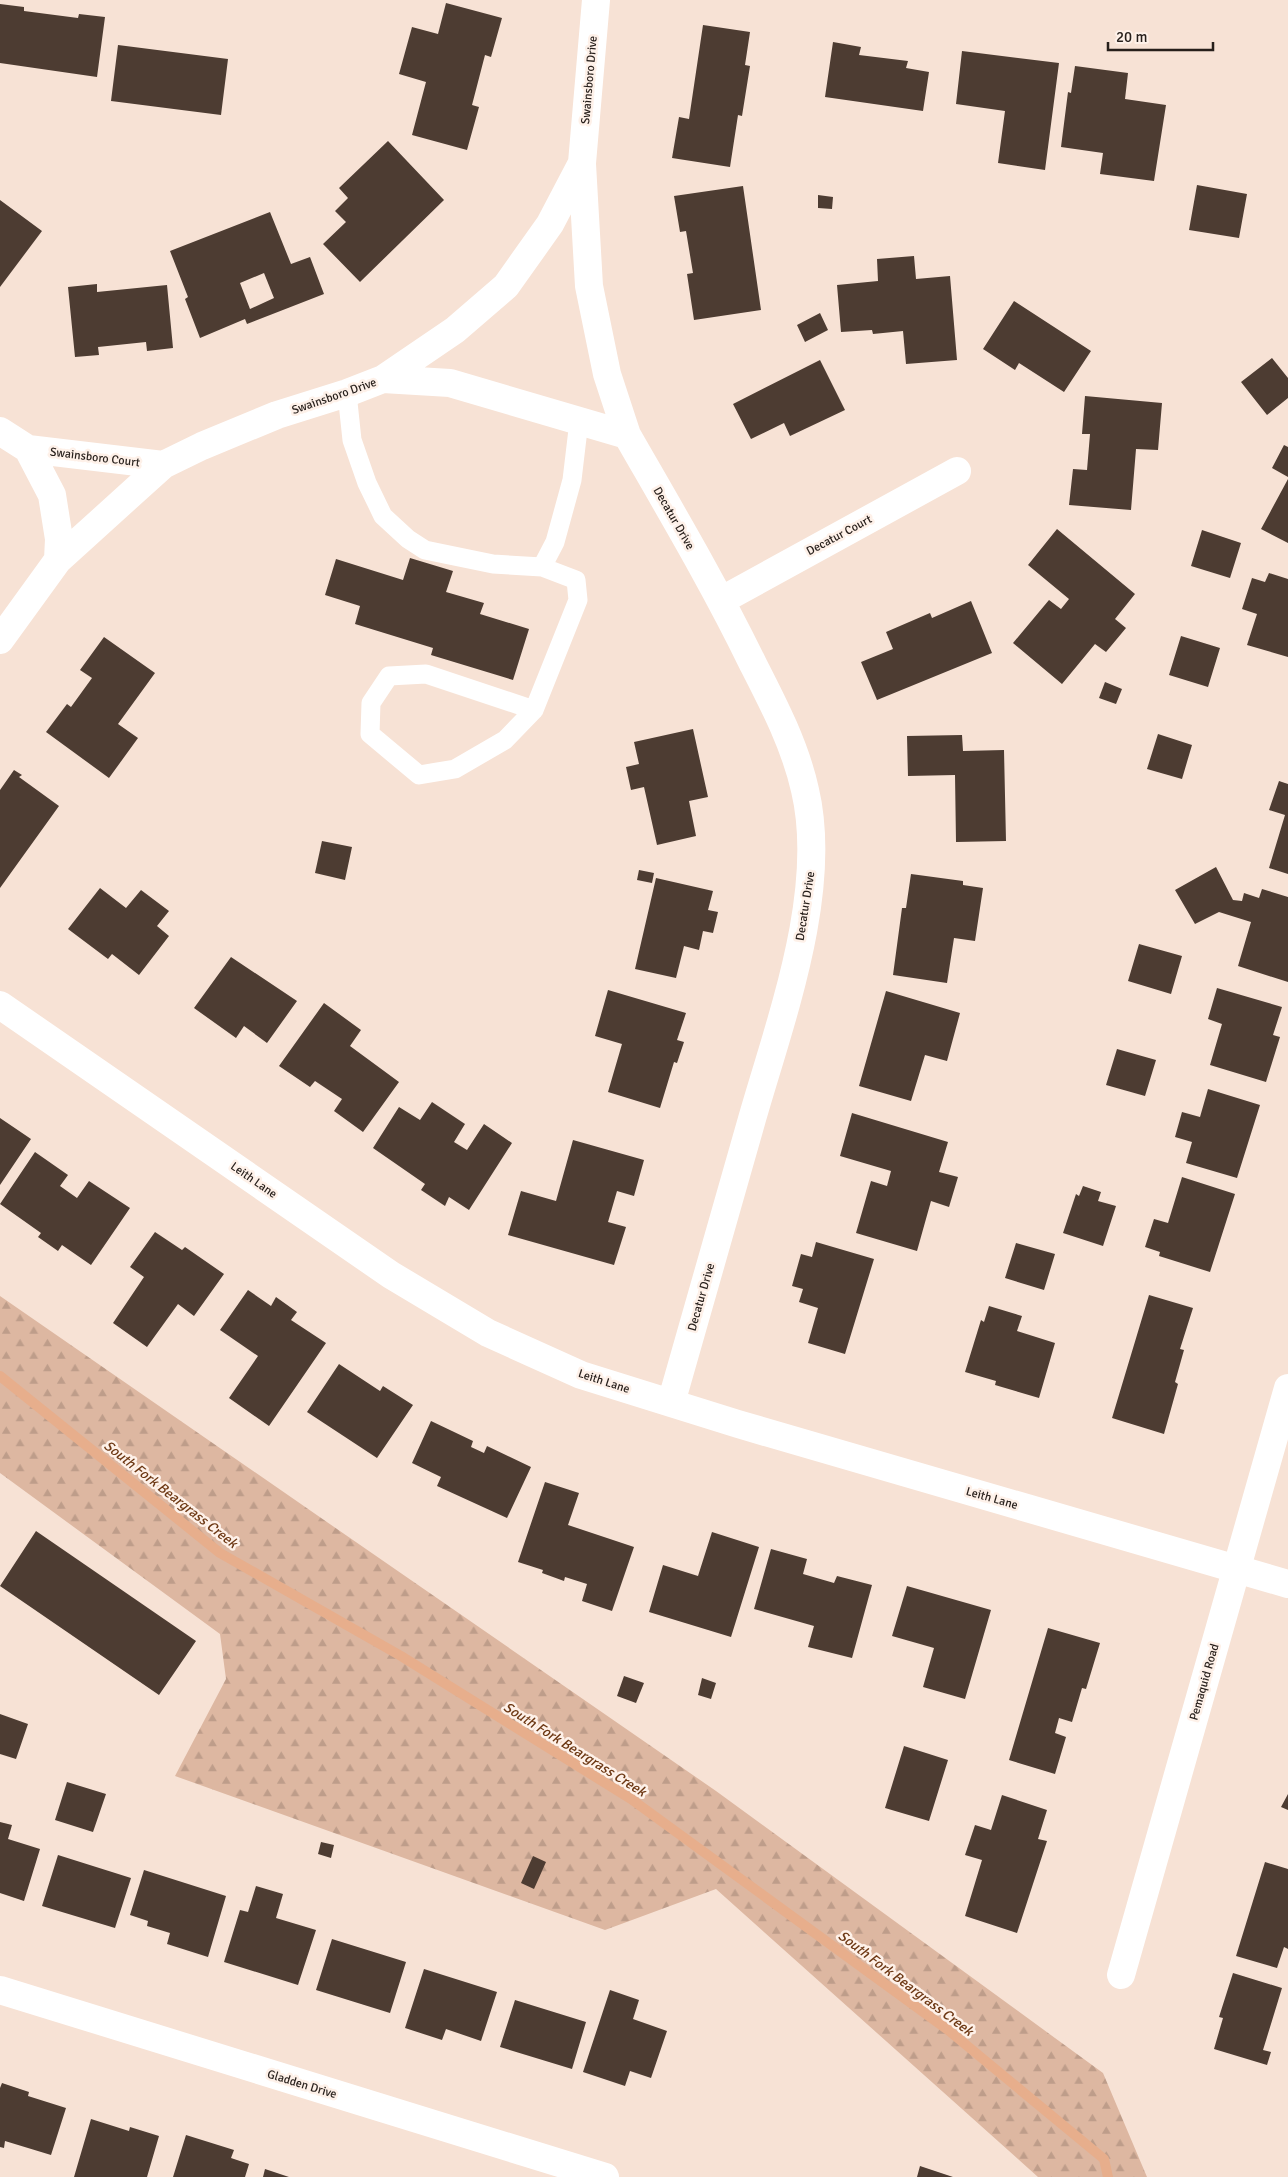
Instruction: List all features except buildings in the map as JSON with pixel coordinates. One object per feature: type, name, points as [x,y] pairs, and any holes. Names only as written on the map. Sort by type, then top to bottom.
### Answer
[{"type":"street","name":"Swainsboro Drive","points":[[0,640],[58,560],[163,465],[202,446],[277,415],[347,393],[383,379],[455,330],[506,286],[550,224],[582,162],[596,0]]},
{"type":"street","name":"Decatur Drive","points":[[582,162],[589,286],[607,374],[627,435],[722,600],[783,723],[805,789],[810,815],[812,857],[805,924],[787,995],[671,1403]]},
{"type":"street","points":[[383,379],[450,383],[627,435]]},
{"type":"street","name":"Swainsboro Court","points":[[0,431],[28,449],[163,465]]},
{"type":"street","name":"Swainsboro Court","points":[[28,449],[52,494],[59,539],[58,560]]},
{"type":"street","name":"Decatur Court","points":[[722,600],[957,472]]},
{"type":"street","name":"Leith Lane","points":[[0,1005],[391,1275],[488,1333],[581,1375],[1288,1584]]},
{"type":"street","name":"Pemaquid Road","points":[[1121,1975],[1288,1388]]},
{"type":"street","name":"Gladden Drive","points":[[0,1990],[605,2177]]},
{"type":"lane","points":[[347,393],[352,440],[367,483],[383,516],[408,539],[425,550],[493,564],[542,567],[576,580],[578,600],[534,710],[505,740],[455,770],[419,775],[370,734],[372,704],[389,676],[426,674],[534,710]]},
{"type":"lane","points":[[542,567],[556,542],[572,480],[578,421]]},
{"type":"green space","points":[[0,1296],[716,1791],[1103,2073],[1147,2177],[1038,2177],[716,1889],[605,1930],[175,1776],[226,1679],[220,1634],[0,1473]]},
{"type":"waterway","name":"South Fork Beargrass Creek","points":[[0,1376],[220,1553],[401,1656],[631,1799],[948,2030],[1104,2159],[1108,2177]]}]
